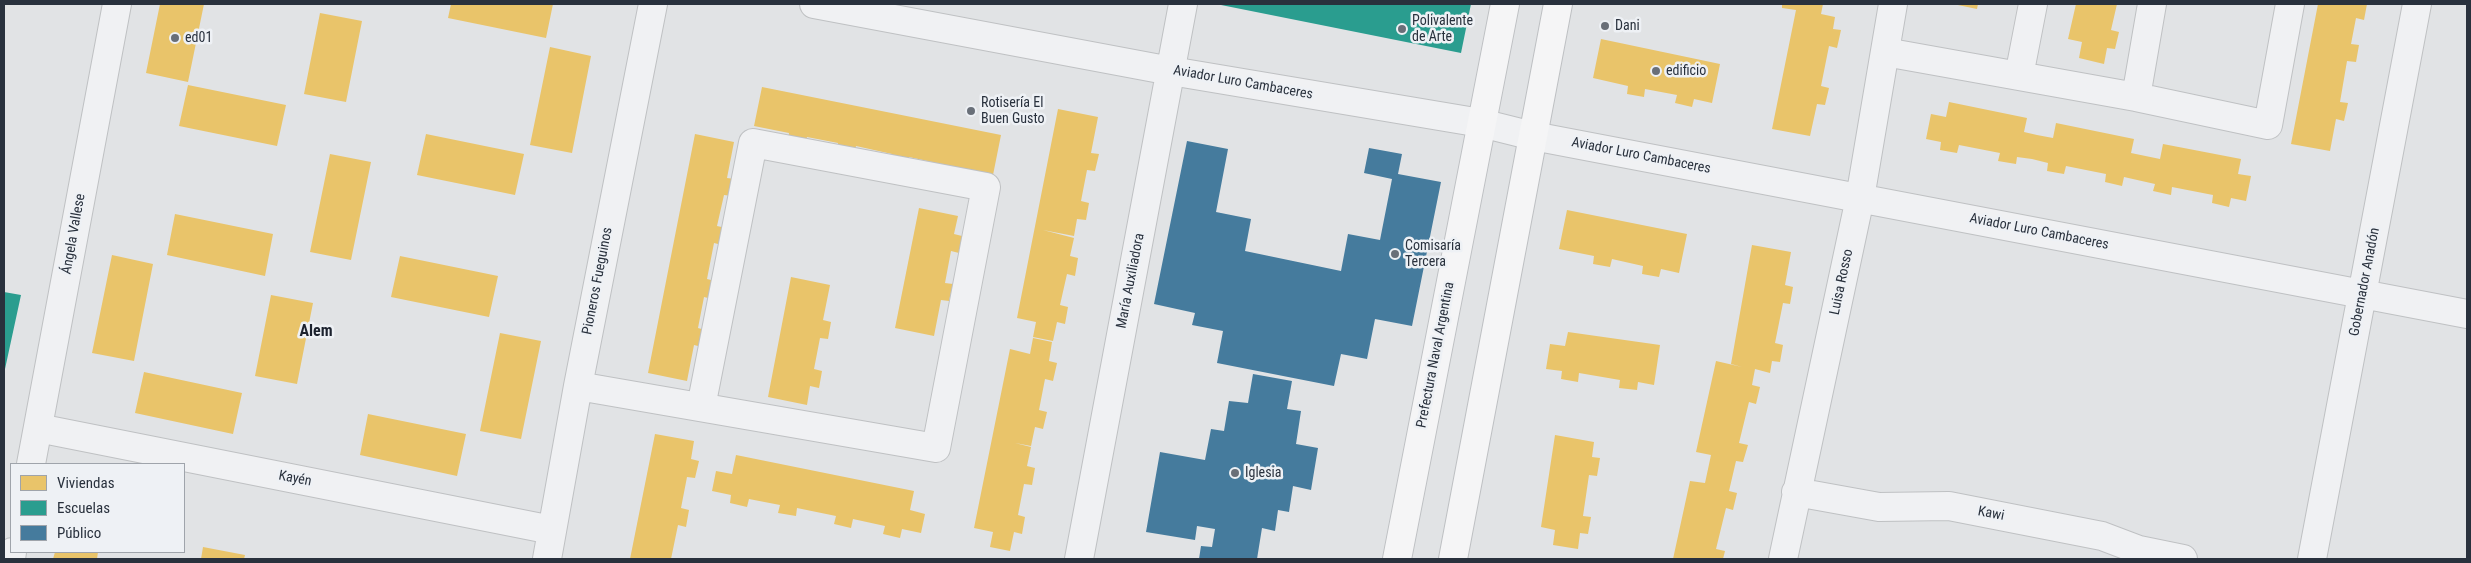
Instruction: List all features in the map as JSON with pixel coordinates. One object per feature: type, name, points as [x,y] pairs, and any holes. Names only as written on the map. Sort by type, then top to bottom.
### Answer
[{"type":"main road","name":"Prefectura Naval Argentina","points":[[1397,559],[1480,123],[1505,4]]},
{"type":"main road","points":[[1453,559],[1558,4]]},
{"type":"street","name":"Ángela Vallese","points":[[31,463],[116,4]]},
{"type":"street","name":"Pioneros Fueguinos","points":[[547,559],[578,386],[653,4]]},
{"type":"street","name":"Aviador Luro Cambaceres","points":[[814,4],[1171,71],[1480,123],[1533,136],[2467,314]]},
{"type":"street","name":"María Auxiliadora","points":[[1078,559],[1183,4]]},
{"type":"street","name":"Luisa Rosso","points":[[1783,559],[1860,198],[1893,4]]},
{"type":"street","points":[[2018,76],[2033,4]]},
{"type":"street","points":[[2136,97],[2152,4]]},
{"type":"street","points":[[1885,52],[2136,97],[2268,124],[2290,4]]},
{"type":"street","name":"Gobernador Anadón","points":[[2312,559],[2418,4]]},
{"type":"street","points":[[578,386],[936,448],[986,187],[753,143],[701,407]]},
{"type":"street","name":"Kayén","points":[[38,428],[552,530]]},
{"type":"street","name":"Kawi","points":[[1796,492],[1879,507],[1949,506],[2102,536],[2138,550],[2183,559]]},
{"type":"building: Viviendas","name":"ed01","points":[[160,4],[204,4],[188,82],[146,73]]},
{"type":"building: Viviendas","points":[[451,4],[553,4],[546,38],[448,18]]},
{"type":"building: Viviendas","points":[[1782,4],[1823,4],[1821,14],[1835,17],[1833,29],[1841,30],[1837,48],[1829,46],[1821,86],[1829,88],[1825,105],[1817,104],[1810,136],[1772,129],[1796,10],[1782,8]]},
{"type":"building: Viviendas","points":[[1953,4],[1978,4],[1977,9]]},
{"type":"building: Viviendas","points":[[2076,4],[2117,4],[2111,30],[2119,32],[2115,49],[2107,48],[2104,64],[2079,58],[2082,42],[2068,39]]},
{"type":"building: Viviendas","points":[[2318,4],[2367,4],[2364,20],[2356,18],[2351,44],[2359,45],[2356,62],[2347,61],[2340,102],[2348,103],[2344,121],[2336,119],[2330,151],[2291,144]]},
{"type":"building: Viviendas","points":[[320,13],[362,21],[346,102],[304,94]]},
{"type":"building: Viviendas","name":"edificio","points":[[1601,39],[1720,64],[1712,103],[1694,99],[1692,107],[1675,103],[1677,95],[1645,89],[1644,97],[1627,94],[1628,86],[1593,78]]},
{"type":"building: Viviendas","points":[[550,47],[591,56],[572,153],[530,145]]},
{"type":"building: Viviendas","points":[[188,85],[286,105],[277,146],[179,126]]},
{"type":"building: Viviendas","points":[[762,87],[1001,135],[993,175],[958,167],[956,175],[939,172],[941,164],[909,157],[907,165],[890,162],[892,154],[856,146],[854,154],[837,151],[838,143],[807,137],[805,145],[788,141],[789,133],[754,126]]},
{"type":"building: Viviendas","points":[[1949,102],[2027,118],[2024,132],[2037,135],[2053,138],[2056,123],[2134,139],[2131,153],[2160,159],[2163,144],[2241,159],[2238,174],[2251,176],[2246,201],[2231,198],[2229,207],[2212,203],[2213,195],[2172,187],[2171,195],[2153,191],[2155,184],[2124,177],[2122,186],[2105,182],[2106,174],[2066,166],[2064,174],[2047,171],[2048,163],[2032,159],[2017,157],[2016,164],[1998,161],[2000,153],[1959,145],[1957,153],[1940,150],[1941,142],[1926,139],[1931,114],[1946,117]]},
{"type":"building: Viviendas","points":[[1058,109],[1098,117],[1091,153],[1099,154],[1095,171],[1087,170],[1081,201],[1089,203],[1086,220],[1077,219],[1074,236],[1043,230],[1074,238],[1070,256],[1078,258],[1075,276],[1067,274],[1060,305],[1068,307],[1065,324],[1057,322],[1053,341],[1033,337],[1036,322],[1017,318]]},
{"type":"building: Viviendas","points":[[426,134],[524,154],[515,195],[417,175]]},
{"type":"building: Viviendas","points":[[695,134],[734,142],[727,178],[735,179],[732,196],[724,195],[717,226],[726,228],[722,245],[714,243],[707,279],[715,281],[712,299],[704,297],[698,328],[705,330],[702,347],[694,345],[687,381],[648,373]]},
{"type":"building: Viviendas","points":[[330,154],[371,162],[351,260],[310,252]]},
{"type":"building: Viviendas","points":[[919,208],[958,216],[954,234],[962,236],[959,253],[951,251],[945,283],[953,284],[949,301],[941,300],[934,336],[895,328]]},
{"type":"building: Viviendas","points":[[1567,210],[1687,234],[1679,273],[1661,269],[1659,277],[1642,274],[1643,266],[1612,259],[1610,267],[1593,264],[1594,256],[1559,249]]},
{"type":"building: Viviendas","points":[[175,214],[273,234],[265,276],[167,255]]},
{"type":"building: Viviendas","points":[[1752,245],[1791,252],[1785,285],[1793,287],[1790,304],[1783,303],[1775,343],[1783,345],[1780,362],[1772,361],[1770,373],[1755,369],[1752,385],[1760,387],[1756,404],[1749,402],[1739,443],[1748,445],[1743,462],[1736,461],[1729,491],[1737,493],[1733,510],[1726,508],[1716,549],[1725,551],[1723,559],[1673,559],[1690,481],[1705,483],[1711,455],[1696,452],[1716,361],[1742,367],[1731,364]]},
{"type":"building: Viviendas","points":[[112,255],[153,264],[134,361],[92,353]]},
{"type":"building: Viviendas","points":[[400,256],[498,276],[489,317],[391,297]]},
{"type":"building: Viviendas","points":[[791,277],[830,285],[823,320],[831,322],[828,339],[820,338],[814,369],[822,371],[819,388],[810,386],[807,405],[768,397]]},
{"type":"building: Viviendas","points":[[271,295],[313,303],[297,384],[255,376]]},
{"type":"building: Viviendas","points":[[1568,332],[1660,345],[1654,385],[1638,382],[1637,390],[1619,388],[1620,380],[1579,373],[1578,382],[1561,379],[1562,371],[1546,369],[1550,344],[1565,346]]},
{"type":"building: Viviendas","points":[[500,333],[541,341],[521,439],[480,431]]},
{"type":"building: Viviendas","points":[[1033,338],[1052,342],[1049,361],[1057,363],[1053,381],[1045,379],[1039,410],[1047,412],[1043,429],[1035,427],[1031,446],[1015,443],[1031,447],[1027,466],[1035,468],[1032,485],[1024,484],[1018,515],[1025,517],[1022,534],[1014,532],[1010,551],[990,547],[993,532],[974,528],[1010,349],[1030,354]]},
{"type":"building: Viviendas","points":[[144,372],[242,393],[233,434],[135,413]]},
{"type":"building: Viviendas","points":[[368,414],[466,434],[457,476],[360,455]]},
{"type":"building: Viviendas","points":[[655,434],[694,441],[691,459],[699,461],[695,478],[687,477],[681,508],[689,510],[686,527],[678,525],[671,559],[630,559]]},
{"type":"building: Viviendas","points":[[1555,435],[1594,442],[1592,457],[1600,458],[1597,476],[1589,475],[1583,516],[1591,517],[1588,534],[1580,533],[1578,549],[1553,545],[1555,530],[1541,527]]},
{"type":"building: Viviendas","points":[[736,455],[914,491],[910,510],[925,514],[921,533],[902,529],[900,538],[883,534],[885,526],[853,519],[851,528],[834,524],[836,516],[797,508],[796,516],[778,513],[780,505],[749,499],[747,507],[730,503],[731,495],[712,491],[716,471],[732,474]]},
{"type":"building: Viviendas","points":[[203,547],[245,555],[244,559],[201,559]]},
{"type":"building: Viviendas","points":[[55,553],[98,553],[97,559],[53,559]]},
{"type":"building: Escuelas","name":"Polivalente de Arte","points":[[1216,4],[1471,4],[1461,53]]},
{"type":"building: Escuelas","points":[[4,292],[21,295],[5,369],[4,369]]},
{"type":"building: Público","points":[[1187,141],[1228,149],[1216,212],[1251,219],[1245,251],[1341,271],[1348,234],[1380,240],[1392,179],[1364,173],[1369,148],[1402,154],[1398,174],[1441,182],[1412,326],[1375,319],[1367,359],[1341,354],[1334,386],[1217,363],[1223,331],[1192,325],[1195,313],[1154,304]]},
{"type":"building: Público","name":"Iglesia","points":[[1253,374],[1292,381],[1287,409],[1301,411],[1296,444],[1318,448],[1311,490],[1293,486],[1289,512],[1278,510],[1275,531],[1262,528],[1257,559],[1199,559],[1201,546],[1212,547],[1215,529],[1197,526],[1195,540],[1146,532],[1160,452],[1205,460],[1211,429],[1224,431],[1229,401],[1248,403]]},
{"type":"place","name":"Dani","points":[[1605,26]]},
{"type":"place","name":"Polivalente de Arte","points":[[1402,29]]},
{"type":"place","name":"ed01","points":[[175,38]]},
{"type":"place","name":"edificio","points":[[1656,71]]},
{"type":"place","name":"Rotisería El Buen Gusto","points":[[971,111]]},
{"type":"place","name":"Comisaría Tercera","points":[[1395,254]]},
{"type":"place","name":"Iglesia","points":[[1235,473]]},
{"type":"district","name":"Alem","points":[[316,332]]}]
